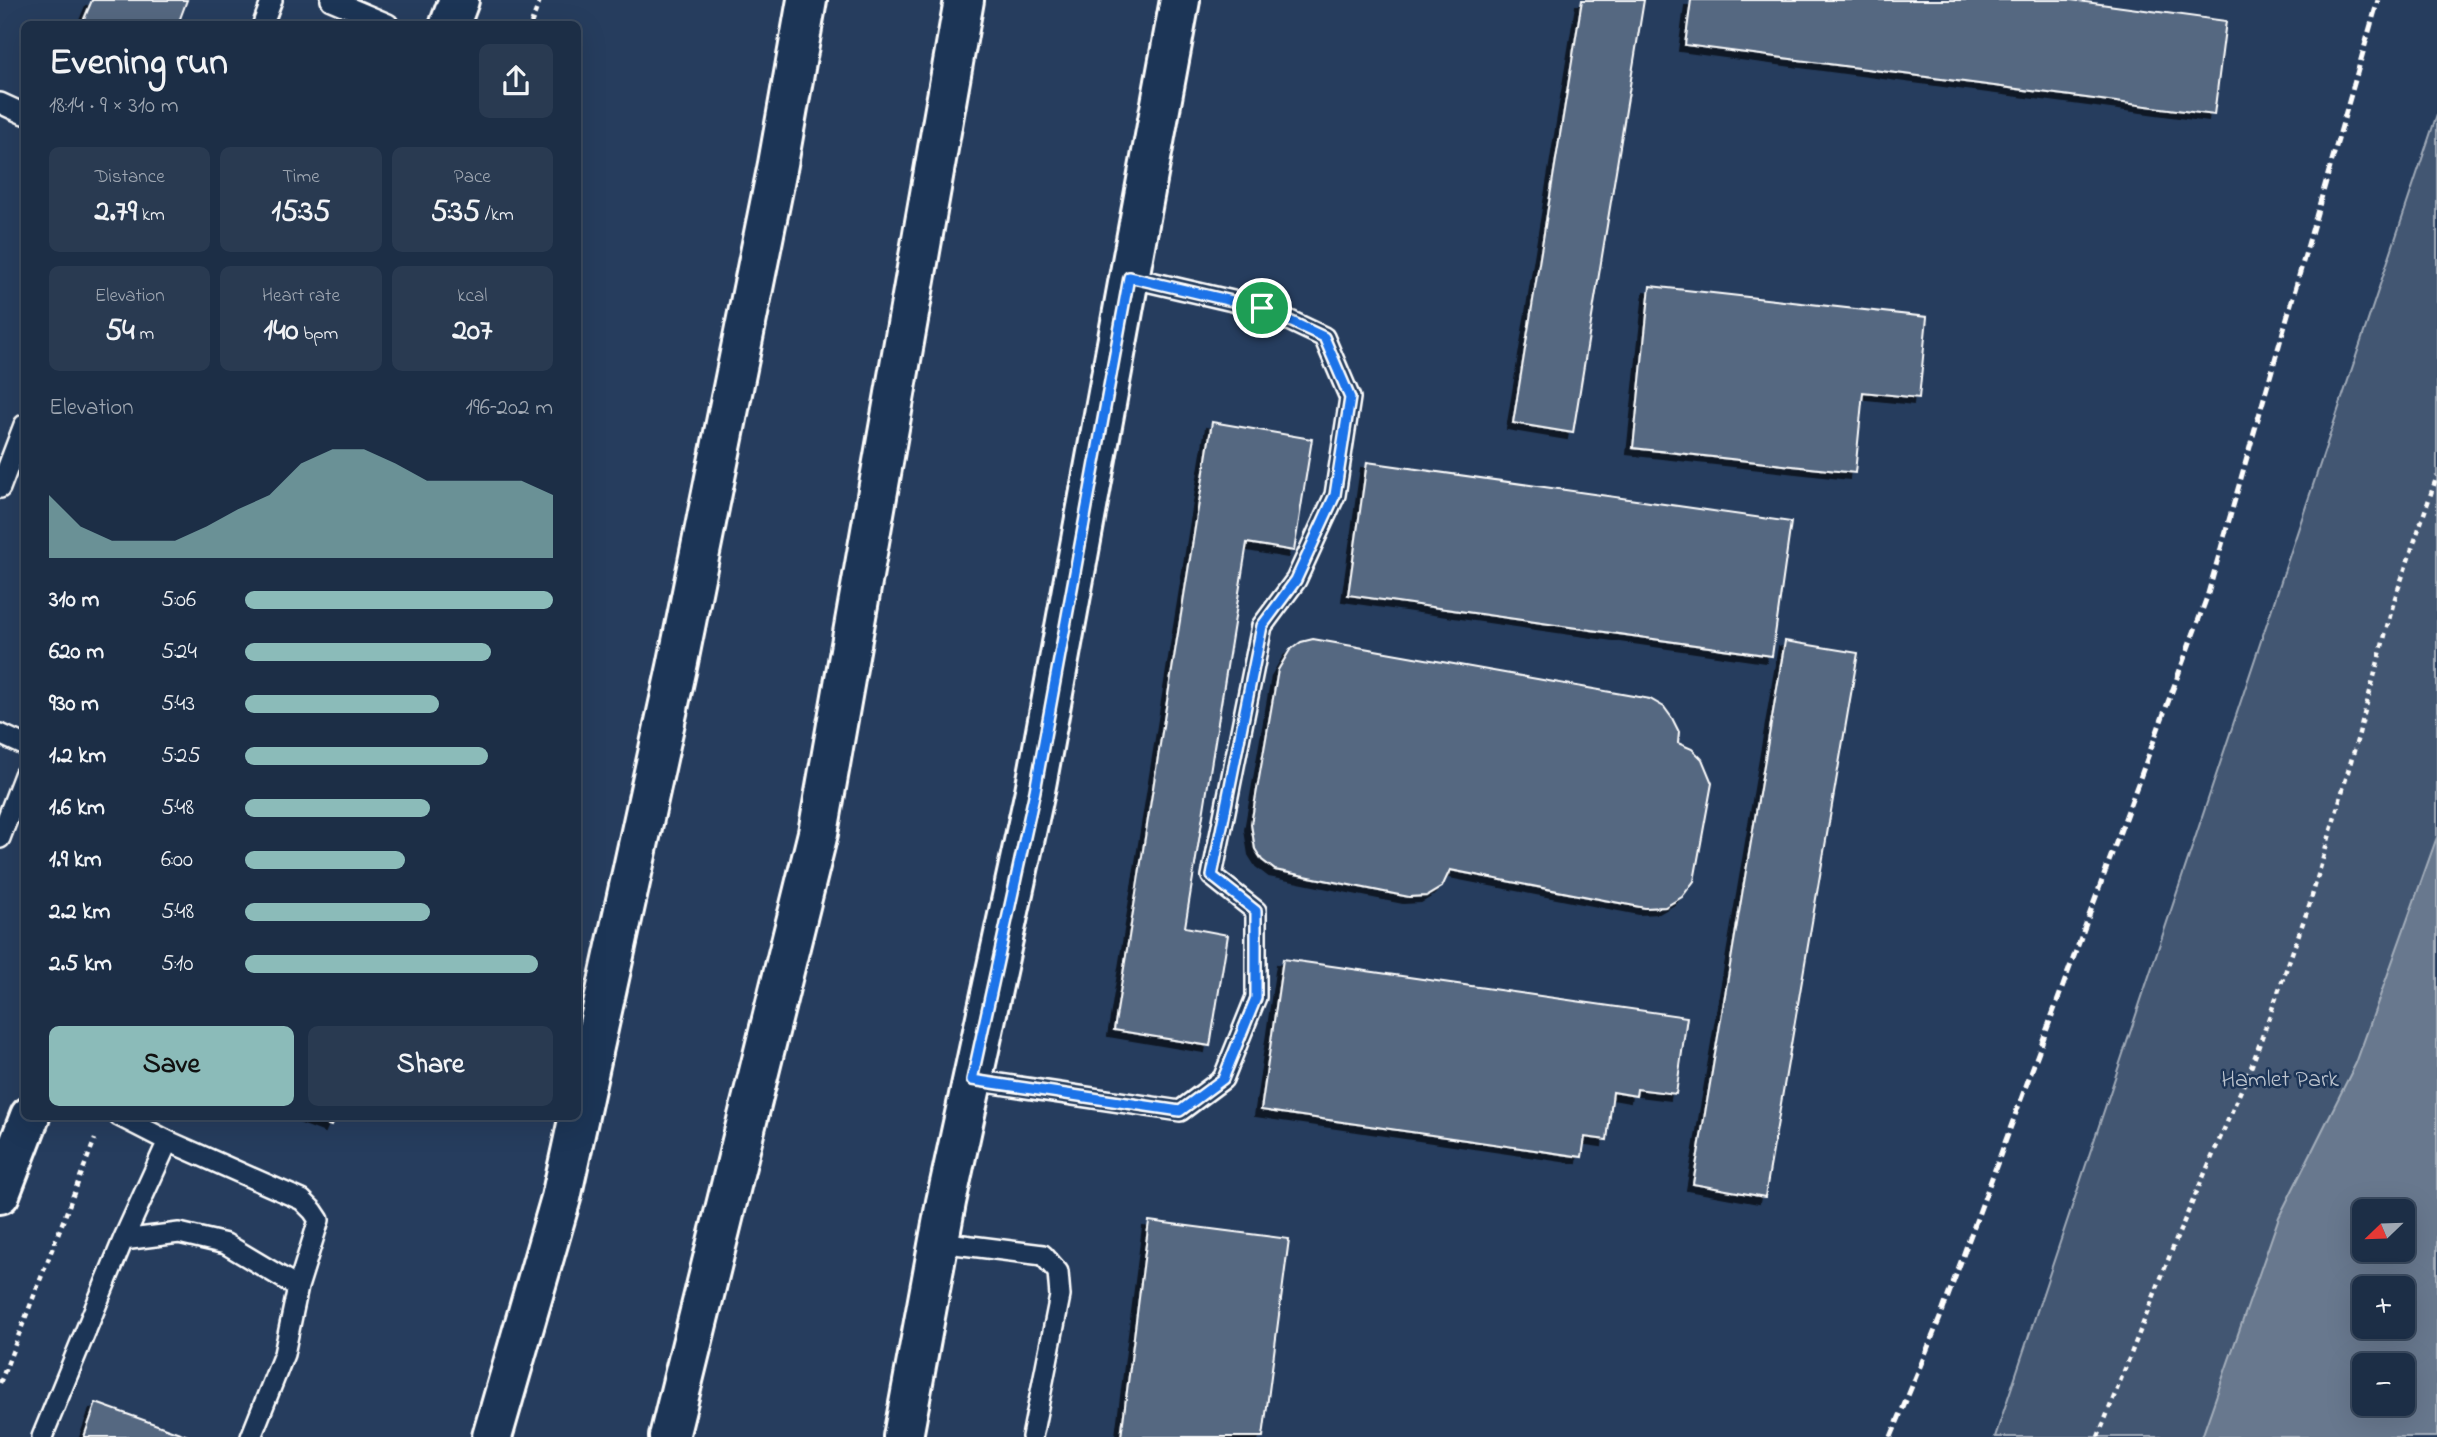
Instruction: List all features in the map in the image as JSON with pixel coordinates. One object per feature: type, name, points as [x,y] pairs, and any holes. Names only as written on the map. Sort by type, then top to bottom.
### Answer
[{"type":"main road","points":[[451,21],[459,0]]},
{"type":"main road","points":[[581,1106],[677,667],[776,178],[807,0]]},
{"type":"main road","points":[[669,1437],[818,833],[964,0]]},
{"type":"main road","points":[[904,1437],[939,1242],[1035,791],[1180,0]]},
{"type":"main road","points":[[4,1173],[28,1120]]},
{"type":"main road","points":[[492,1437],[561,1198],[578,1120]]},
{"type":"lane","points":[[265,21],[272,0]]},
{"type":"lane","points":[[331,0],[381,21]]},
{"type":"lane","points":[[0,103],[21,113]]},
{"type":"lane","points":[[972,1080],[1180,1111],[1223,1079],[1256,998],[1256,911],[1212,876],[1262,626],[1296,580],[1335,495],[1350,398],[1324,337],[1262,308],[1129,277]]},
{"type":"lane","points":[[0,488],[21,433]]},
{"type":"lane","points":[[0,734],[21,744]]},
{"type":"lane","points":[[0,838],[21,783]]},
{"type":"lane","points":[[127,1120],[302,1200],[318,1220],[298,1287],[284,1354],[251,1437]]},
{"type":"lane","points":[[42,1437],[122,1240],[168,1141]]},
{"type":"lane","points":[[122,1240],[179,1233],[226,1244],[298,1287]]},
{"type":"lane","points":[[939,1242],[1043,1255],[1058,1272],[1060,1296],[1032,1437]]},
{"type":"path","points":[[532,21],[540,0]]},
{"type":"path","points":[[2098,1437],[2178,1235],[2252,1065],[2310,903],[2394,601],[2437,476]]},
{"type":"path","points":[[0,1382],[99,1129]]},
{"type":"green space","name":"Hamlet Park","points":[[2437,114],[2437,1437],[1995,1437]]},
{"type":"shaded area","points":[[2437,837],[2437,1437],[2202,1437],[2279,1217],[2356,1063]]},
{"type":"building","points":[[92,0],[187,0],[179,21],[83,21]]},
{"type":"building","points":[[1582,0],[1644,0],[1573,433],[1513,423]]},
{"type":"building","points":[[1691,0],[2071,0],[2226,21],[2214,115],[1685,45]]},
{"type":"building","points":[[1650,286],[1927,317],[1919,398],[1863,392],[1855,473],[1633,448]]},
{"type":"building","points":[[1212,422],[1312,439],[1294,551],[1247,543],[1185,927],[1228,935],[1210,1046],[1114,1030]]},
{"type":"building","points":[[1367,462],[1791,522],[1772,656],[1348,595]]},
{"type":"building","points":[[1313,639],[1650,699],[1664,707],[1679,732],[1678,743],[1692,749],[1702,759],[1712,783],[1694,881],[1682,897],[1665,907],[1645,908],[1450,870],[1442,887],[1427,896],[1409,897],[1275,870],[1262,860],[1255,849],[1251,824],[1278,670],[1290,650],[1301,642]]},
{"type":"building","points":[[1785,641],[1858,653],[1765,1197],[1693,1184]]},
{"type":"building","points":[[1283,959],[1687,1017],[1676,1094],[1637,1089],[1636,1096],[1613,1092],[1607,1140],[1585,1137],[1582,1157],[1261,1110]]},
{"type":"building","points":[[315,1120],[333,1120],[331,1126]]},
{"type":"building","points":[[1149,1221],[1289,1239],[1263,1437],[1121,1437]]},
{"type":"building","points":[[96,1403],[191,1437],[84,1437]]},
{"type":"railway","points":[[1891,1437],[1940,1318],[2207,597],[2378,0]]},
{"type":"route","points":[[1129,277],[1262,308],[1324,337],[1350,398],[1335,495],[1296,580],[1262,626],[1212,876],[1256,911],[1256,998],[1223,1079],[1180,1111],[972,1080],[1035,791],[1129,277]]}]
